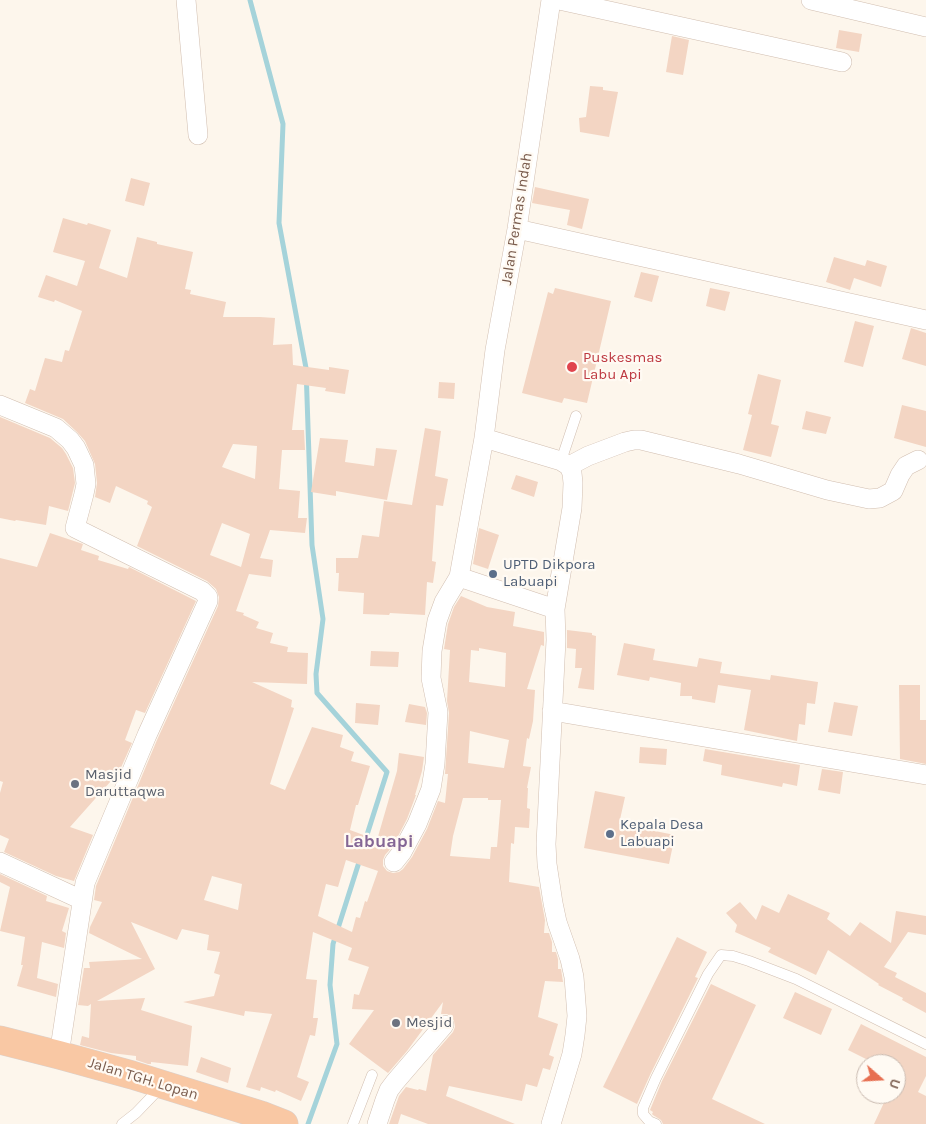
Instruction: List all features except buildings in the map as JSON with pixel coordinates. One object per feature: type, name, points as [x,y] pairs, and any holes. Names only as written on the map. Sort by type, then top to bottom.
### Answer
[{"type":"highway","name":"Jalan TGH. Lopan","points":[[0,1040],[164,1085],[261,1115],[283,1124]]},
{"type":"street","points":[[186,0],[198,134]]},
{"type":"street","name":"Jalan Permas Indah","points":[[459,577],[484,438],[495,350],[517,229],[552,0]]},
{"type":"street","points":[[558,0],[842,62]]},
{"type":"street","points":[[811,0],[926,26]]},
{"type":"street","points":[[517,229],[926,320]]},
{"type":"street","points":[[0,405],[56,428],[76,448],[84,466],[86,484],[75,528],[202,592],[208,597],[208,601],[147,735],[85,883],[60,1055]]},
{"type":"street","points":[[484,438],[565,463],[625,442],[642,440],[739,464],[842,494],[869,499],[880,498],[894,491],[900,475],[906,466],[918,460]]},
{"type":"street","points":[[551,1124],[572,1054],[577,1016],[574,977],[553,903],[546,844],[556,640],[555,609],[572,508],[574,483],[572,473],[565,463]]},
{"type":"street","points":[[394,862],[402,852],[417,824],[431,788],[435,764],[438,712],[431,678],[432,651],[444,602],[459,577],[555,609]]},
{"type":"street","points":[[552,711],[926,774]]},
{"type":"street","points":[[0,862],[82,900]]},
{"type":"street","points":[[377,1124],[389,1090],[444,1024]]},
{"type":"lane","points":[[565,463],[576,416]]},
{"type":"lane","points":[[656,1124],[649,1121],[643,1114],[643,1108],[708,974],[721,956],[733,956],[796,979],[926,1044]]},
{"type":"lane","points":[[353,1124],[372,1076]]},
{"type":"lane","points":[[122,1124],[164,1085]]},
{"type":"waterway","points":[[250,0],[283,124],[279,223],[306,368],[312,545],[323,619],[316,674],[317,693],[387,772],[365,841]]},
{"type":"waterway","points":[[308,1124],[337,1044],[330,985],[333,944],[360,859]]},
{"type":"place","name":"Puskesmas Labu Api","points":[[572,367]]},
{"type":"place","name":"UPTD Dikpora Labuapi","points":[[493,574]]},
{"type":"place","name":"Masjid Daruttaqwa","points":[[75,784]]},
{"type":"place","name":"Kepala Desa Labuapi","points":[[610,834]]},
{"type":"place","name":"Mesjid","points":[[396,1023]]},
{"type":"district","name":"Labuapi","points":[[379,842]]}]
